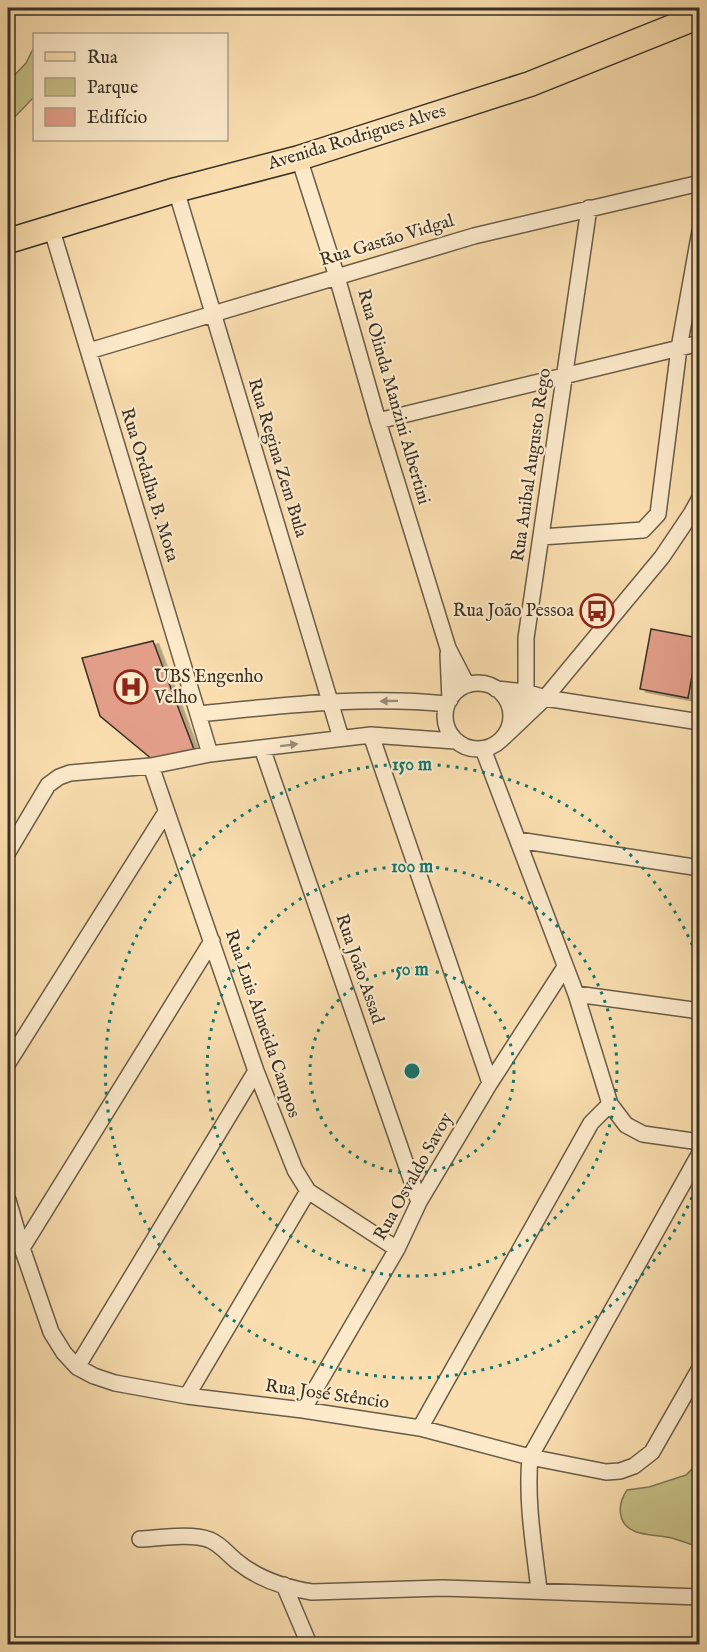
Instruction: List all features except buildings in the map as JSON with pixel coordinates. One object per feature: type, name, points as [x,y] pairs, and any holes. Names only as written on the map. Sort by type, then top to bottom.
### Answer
[{"type":"main road","name":"Avenida Rodrigues Alves","points":[[8,240],[176,190],[298,158],[530,84],[699,16]]},
{"type":"street","name":"Rua Olinda Manzini Albertini","points":[[298,158],[337,276],[378,421],[448,648],[467,685]]},
{"type":"street","name":"Rua Gastão Vidgal","points":[[88,351],[474,236],[699,183]]},
{"type":"street","name":"Rua Regina Zem Bula","points":[[176,190],[340,738]]},
{"type":"street","name":"Rua Anibal Augusto Rego","points":[[507,731],[526,692],[526,638],[589,208]]},
{"type":"street","name":"Rua Ordalha B. Mota","points":[[51,227],[210,754]]},
{"type":"street","points":[[541,537],[642,530],[658,514],[679,348],[699,231]]},
{"type":"street","points":[[378,421],[699,343]]},
{"type":"street","points":[[8,852],[48,785],[70,773],[151,766],[210,754],[371,735],[455,741],[468,748],[483,749],[495,745],[544,698],[662,557],[695,513],[699,498]]},
{"type":"street","name":"Rua Olinda Manzini Albertini","points":[[448,648],[449,702]]},
{"type":"street","points":[[455,741],[448,730],[445,717],[449,702],[455,693],[467,685],[482,684],[496,689],[526,692],[544,698],[699,722]]},
{"type":"street","points":[[496,689],[506,699],[511,713],[507,731]]},
{"type":"street","points":[[198,714],[330,702],[449,702]]},
{"type":"street","points":[[371,735],[490,1083]]},
{"type":"street","name":"Rua João Assad","points":[[262,748],[419,1202]]},
{"type":"street","points":[[483,749],[576,994],[610,1104],[626,1125],[644,1134],[699,1142]]},
{"type":"street","name":"Rua Luis Almeida Campos","points":[[151,766],[256,1071],[295,1170],[308,1191],[397,1249]]},
{"type":"street","points":[[8,1063],[166,812]]},
{"type":"street","points":[[518,840],[699,868]]},
{"type":"street","points":[[22,1248],[212,941]]},
{"type":"street","name":"Rua Osvaldo Savoy","points":[[303,1410],[397,1249],[419,1202],[490,1083],[565,967]]},
{"type":"street","points":[[576,994],[699,1011]]},
{"type":"street","points":[[77,1367],[256,1071]]},
{"type":"street","points":[[420,1428],[591,1123],[610,1104]]},
{"type":"street","points":[[539,1590],[529,1501],[530,1457],[699,1154]]},
{"type":"street","points":[[187,1396],[308,1191]]},
{"type":"street","name":"Rua José Stêncio","points":[[8,1200],[51,1332],[64,1353],[77,1367],[94,1376],[116,1383],[187,1396],[303,1410],[420,1428],[530,1457],[606,1472],[620,1471],[634,1466],[652,1452],[699,1368]]},
{"type":"street","points":[[140,1539],[196,1537],[210,1540],[258,1576],[298,1589],[322,1592],[443,1588],[699,1597]]},
{"type":"street","points":[[284,1585],[309,1644]]},
{"type":"green space","points":[[33,49],[33,98],[8,124],[8,81],[26,63]]},
{"type":"green space","points":[[699,1462],[699,1547],[672,1538],[638,1533],[624,1523],[620,1512],[627,1490],[649,1487],[686,1475]]},
{"type":"place","name":"Rua João Pessoa","points":[[597,611]]},
{"type":"place","name":"UBS Engenho Velho","points":[[131,687]]}]
